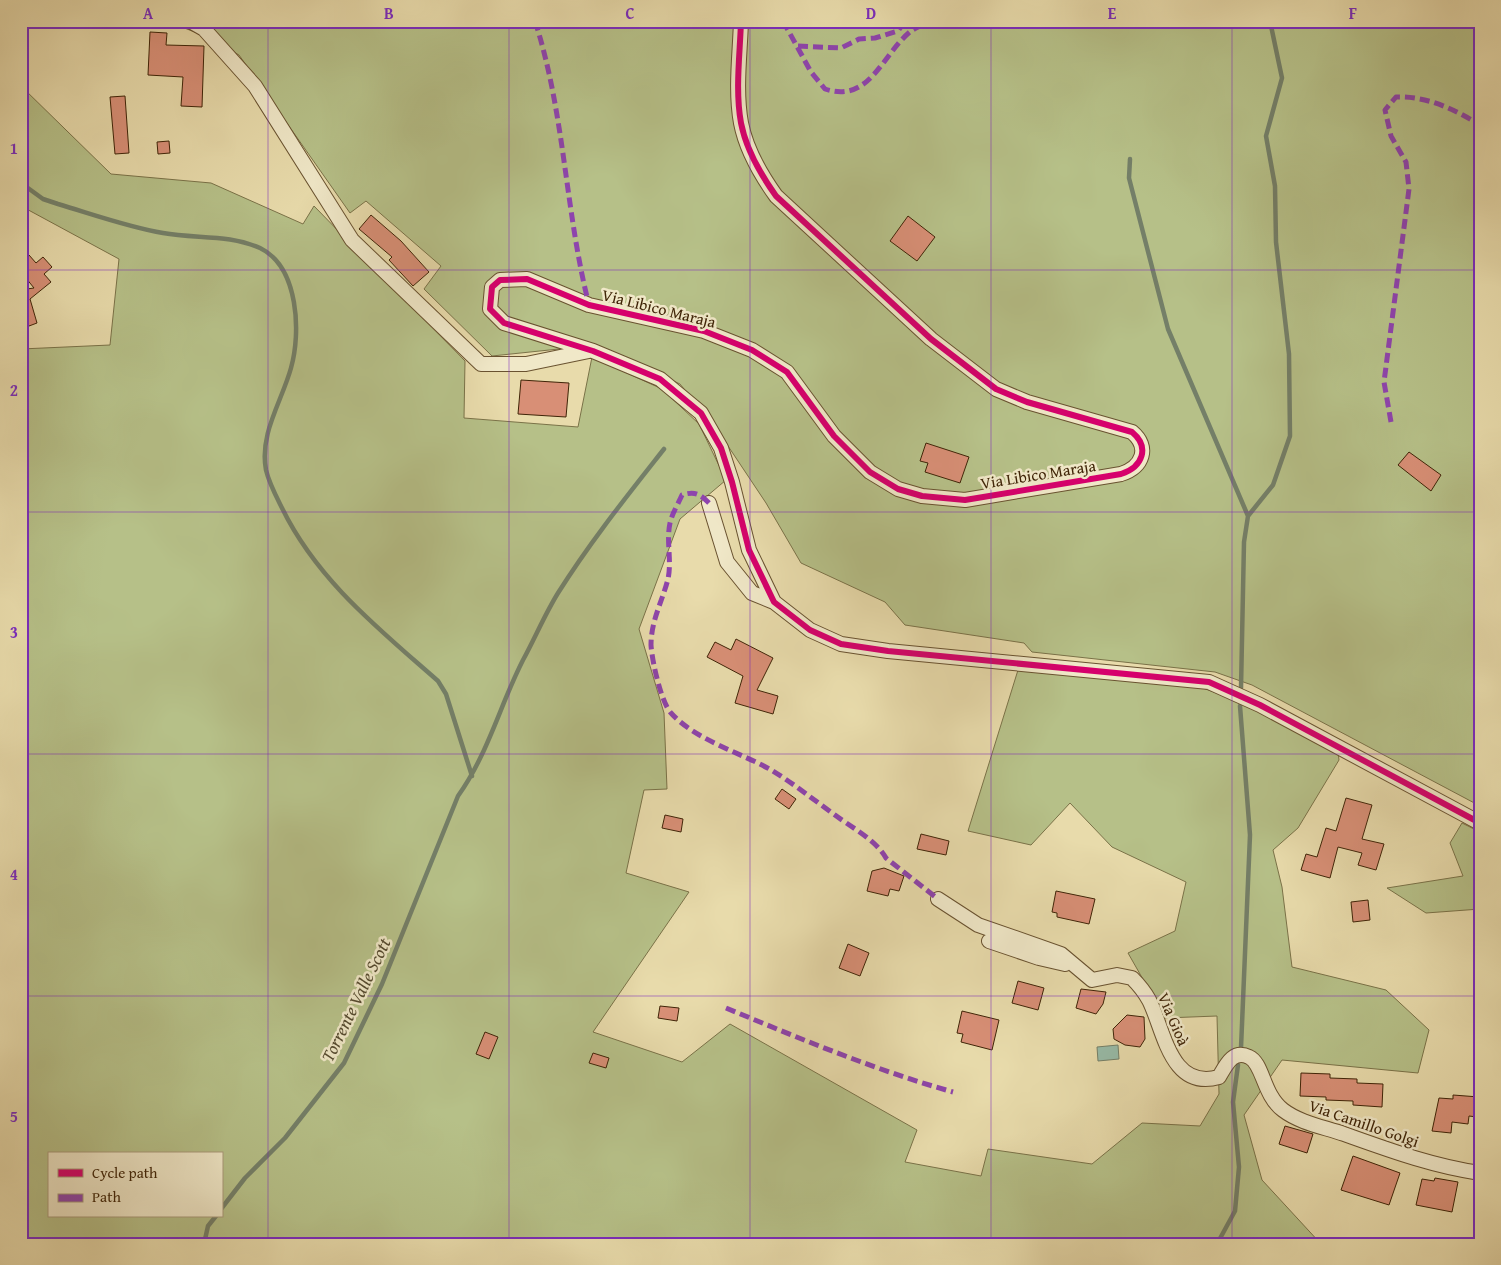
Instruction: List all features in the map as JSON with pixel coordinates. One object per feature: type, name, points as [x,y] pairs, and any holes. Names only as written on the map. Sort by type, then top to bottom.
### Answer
[{"type":"street","points":[[190,21],[204,29],[255,86],[352,240],[481,364],[526,364],[593,350],[660,379],[701,413],[721,448],[732,482],[749,550],[774,602]]},
{"type":"street","name":"Via Libico Maraja","points":[[593,350],[504,322],[490,309],[492,287],[500,280],[527,279],[589,305],[704,330],[752,350],[787,372],[834,436],[870,472],[898,489],[922,496],[965,500],[1121,474],[1132,471],[1143,454],[1143,447],[1139,438],[1132,432],[1027,402],[996,389],[931,339],[776,196],[757,167],[741,123],[739,78],[740,21]]},
{"type":"street","points":[[709,503],[727,562],[752,593],[774,602],[810,630],[841,644],[888,651],[1209,682],[1260,705],[1480,824]]},
{"type":"street","name":"Via Gioà","points":[[938,900],[978,925],[1060,954],[1092,980],[1117,975],[1132,978],[1149,1000],[1173,1060],[1188,1074],[1203,1078],[1219,1077],[1230,1059],[1236,1055],[1248,1056],[1256,1062],[1261,1073]]},
{"type":"street","points":[[989,941],[1040,958],[1075,966]]},
{"type":"street","name":"Via Camillo Golgi","points":[[1261,1073],[1271,1100],[1294,1117],[1433,1165],[1480,1173]]},
{"type":"green space","points":[[167,21],[1480,21],[1480,806],[1252,685],[1215,672],[1032,652],[1024,643],[905,625],[885,602],[801,563],[766,503],[716,428],[680,384],[597,345],[492,356],[424,289],[441,266],[366,201],[350,213],[239,55],[202,35]]},
{"type":"green space","points":[[21,86],[111,174],[211,183],[303,224],[314,206],[465,361],[464,418],[578,427],[592,357],[662,389],[699,424],[726,480],[680,519],[639,629],[664,713],[667,789],[644,790],[626,873],[689,892],[593,1032],[682,1062],[730,1024],[917,1130],[905,1162],[981,1176],[988,1149],[1092,1164],[1142,1123],[1200,1126],[1219,1094],[1217,1016],[1165,1018],[1128,953],[1175,931],[1186,882],[1112,847],[1070,803],[1031,845],[968,831],[1018,670],[1200,687],[1250,705],[1338,752],[1339,760],[1298,828],[1273,850],[1282,887],[1292,967],[1386,990],[1429,1030],[1418,1073],[1282,1060],[1244,1115],[1262,1180],[1321,1244],[21,1244],[21,349],[110,345],[119,259],[21,206]]},
{"type":"green space","points":[[1462,823],[1480,832],[1480,909],[1426,913],[1387,888],[1463,876],[1450,843]]},
{"type":"shaded area","points":[[1118,1045],[1119,1059],[1098,1061],[1097,1047]]},
{"type":"building","points":[[150,32],[167,33],[166,45],[204,46],[202,107],[181,106],[183,77],[148,75]]},
{"type":"building","points":[[125,96],[129,153],[115,154],[110,97]]},
{"type":"building","points":[[169,141],[170,153],[158,154],[157,142]]},
{"type":"building","points":[[371,215],[401,241],[429,272],[413,286],[389,260],[392,257],[359,229]]},
{"type":"building","points":[[908,216],[935,237],[917,261],[890,241]]},
{"type":"building","points":[[29,255],[36,263],[43,257],[52,267],[44,274],[51,282],[30,299],[37,323],[21,329],[21,279],[25,279],[27,289],[34,288],[21,272],[21,262]]},
{"type":"building","points":[[521,380],[569,383],[566,417],[518,414]]},
{"type":"building","points":[[926,443],[969,457],[960,483],[925,472],[928,463],[920,461]]},
{"type":"building","points":[[1409,452],[1441,475],[1431,491],[1398,465]]},
{"type":"building","points":[[736,639],[773,658],[757,690],[778,696],[773,714],[735,703],[743,676],[707,657],[715,642],[731,650]]},
{"type":"building","points":[[782,789],[796,799],[789,809],[775,799]]},
{"type":"building","points":[[1346,798],[1372,805],[1362,839],[1384,844],[1376,870],[1358,865],[1362,853],[1338,847],[1330,878],[1301,870],[1306,854],[1317,857],[1326,828],[1336,831]]},
{"type":"building","points":[[665,815],[683,819],[681,832],[662,828]]},
{"type":"building","points":[[921,834],[949,841],[946,855],[917,849]]},
{"type":"building","points":[[884,868],[904,876],[899,891],[890,889],[888,896],[867,891],[872,871]]},
{"type":"building","points":[[1056,891],[1095,899],[1089,924],[1057,917],[1057,913],[1052,912]]},
{"type":"building","points":[[1368,900],[1370,920],[1353,922],[1351,902]]},
{"type":"building","points":[[848,944],[869,953],[860,976],[839,968]]},
{"type":"building","points":[[1018,981],[1044,988],[1038,1010],[1012,1003]]},
{"type":"building","points":[[1081,989],[1106,992],[1103,1004],[1096,1014],[1076,1008]]},
{"type":"building","points":[[660,1006],[679,1008],[677,1021],[658,1018]]},
{"type":"building","points":[[962,1011],[999,1020],[992,1050],[961,1042],[963,1034],[957,1033]]},
{"type":"building","points":[[1127,1015],[1144,1017],[1145,1039],[1140,1047],[1125,1045],[1114,1039],[1113,1029]]},
{"type":"building","points":[[485,1032],[498,1037],[489,1059],[476,1054]]},
{"type":"building","points":[[593,1053],[609,1058],[606,1068],[589,1063]]},
{"type":"building","points":[[1301,1073],[1330,1074],[1330,1078],[1357,1079],[1357,1083],[1383,1084],[1382,1107],[1353,1105],[1353,1101],[1326,1100],[1326,1097],[1300,1096]]},
{"type":"building","points":[[1453,1095],[1479,1097],[1477,1117],[1469,1116],[1468,1124],[1452,1122],[1451,1133],[1432,1131],[1439,1098],[1453,1099]]},
{"type":"building","points":[[1285,1126],[1313,1134],[1307,1153],[1279,1144]]},
{"type":"building","points":[[1353,1156],[1400,1173],[1389,1205],[1341,1190]]},
{"type":"building","points":[[1435,1178],[1458,1182],[1452,1212],[1416,1205],[1422,1179],[1434,1181]]},
{"type":"waterway","points":[[1248,516],[1273,485],[1290,436],[1289,354],[1276,242],[1275,186],[1266,136],[1282,78],[1270,21]]},
{"type":"waterway","points":[[1130,159],[1129,178],[1168,329],[1248,516],[1244,542],[1241,688]]},
{"type":"waterway","points":[[21,183],[43,199],[123,224],[175,235],[224,239],[248,244],[260,248],[273,257],[283,270],[290,285],[294,302],[296,337],[291,368],[268,431],[265,457],[269,480],[296,534],[331,581],[372,622],[438,681],[446,694],[472,776]]},
{"type":"waterway","name":"Torrente Valle Scott","points":[[222,1208],[245,1178],[285,1138],[344,1063],[382,984],[458,796],[478,763],[515,677],[549,609],[570,574],[596,537],[664,449]]},
{"type":"waterway","points":[[1240,706],[1250,835],[1241,1048]]},
{"type":"waterway","points":[[1217,1244],[1235,1211],[1239,1167],[1233,1102],[1238,1065]]},
{"type":"waterway","name":"Torrente Valle Scott","points":[[204,1244],[208,1226],[214,1218]]},
{"type":"marked path","points":[[535,21],[553,91],[581,270],[589,305]]},
{"type":"marked path","points":[[783,21],[811,72],[825,89],[840,92],[853,90],[864,83],[911,31],[932,21]]},
{"type":"marked path","points":[[798,46],[841,48],[859,39],[875,38],[898,31],[905,21]]},
{"type":"marked path","points":[[1391,422],[1384,382],[1409,189],[1406,162],[1391,136],[1385,110],[1396,97],[1407,97],[1440,105],[1480,125]]},
{"type":"marked path","points":[[709,503],[697,494],[682,495],[670,523],[668,579],[651,636],[653,661],[667,708],[681,723],[693,731],[761,764],[796,787],[870,840],[882,851],[886,858],[938,899]]},
{"type":"marked path","points":[[726,1008],[867,1064],[953,1092]]},
{"type":"cycle path","points":[[741,21],[738,85],[741,123],[746,142],[755,161],[776,196],[931,339],[996,389],[1027,402],[1132,432],[1138,438],[1142,450],[1142,456],[1135,467],[1121,474],[965,500],[922,496],[898,489],[870,472],[834,436],[787,372],[752,350],[704,331],[589,305],[527,279],[500,280],[492,287],[490,309],[504,323],[593,351],[660,379],[701,413],[721,448],[732,482],[749,550],[774,602],[810,630],[841,644],[888,651],[1209,682],[1260,705],[1480,823]]}]
